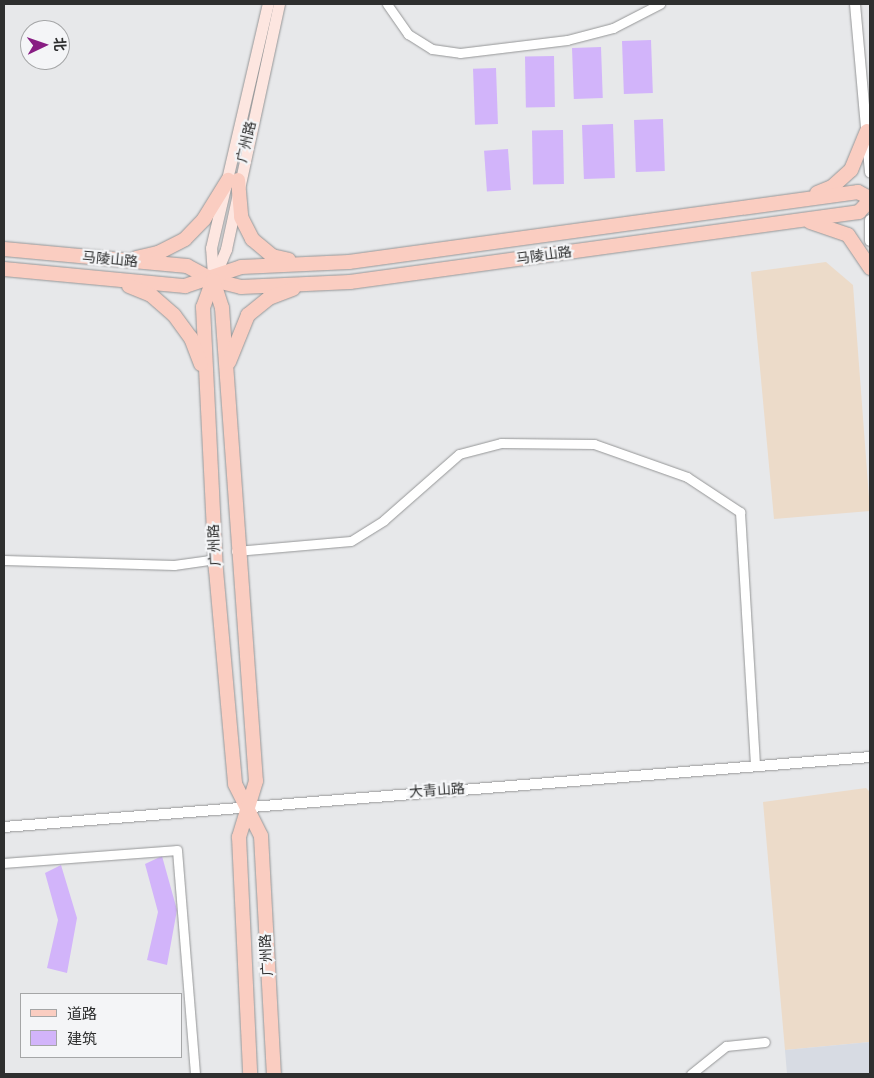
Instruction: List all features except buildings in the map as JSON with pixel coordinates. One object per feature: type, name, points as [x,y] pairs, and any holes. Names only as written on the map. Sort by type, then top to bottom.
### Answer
[{"type":"main road","name":"广州路","points":[[268,4],[233,180],[226,249],[202,307],[216,559],[235,784],[260,836],[274,1074]]},
{"type":"main road","name":"广州路","points":[[233,180],[279,4]]},
{"type":"main road","points":[[795,200],[832,187],[851,170],[869,134]]},
{"type":"main road","points":[[117,262],[158,253],[184,239],[204,219],[233,180]]},
{"type":"main road","points":[[233,180],[241,217],[252,239],[272,256],[312,264]]},
{"type":"main road","name":"马陵山路","points":[[4,249],[117,262],[187,266],[213,280],[241,287],[307,284],[409,274],[859,212],[870,199],[858,192],[312,264],[241,267],[213,280],[186,286],[119,282],[4,269]]},
{"type":"main road","points":[[802,220],[848,235],[870,268]]},
{"type":"main road","name":"广州路","points":[[213,280],[222,308],[236,551],[256,781],[239,837],[250,1074]]},
{"type":"main road","points":[[119,282],[151,295],[174,315],[191,338],[206,378]]},
{"type":"main road","points":[[225,377],[234,340],[248,315],[269,298],[307,284]]},
{"type":"street","points":[[387,4],[408,34],[432,49],[460,53],[567,40],[613,28],[660,4]]},
{"type":"street","points":[[855,4],[869,134],[870,172]]},
{"type":"street","points":[[870,220],[870,241]]},
{"type":"street","points":[[236,551],[351,541],[384,520],[458,454],[501,443],[594,444],[687,477],[740,512],[755,766]]},
{"type":"street","points":[[4,560],[174,565],[216,559]]},
{"type":"street","name":"大青山路","points":[[4,827],[246,809],[870,757]]},
{"type":"street","points":[[4,863],[177,850],[195,1074]]},
{"type":"street","points":[[691,1074],[726,1046],[765,1042]]},
{"type":"shaded area","points":[[826,262],[853,285],[870,511],[774,519],[751,272]]},
{"type":"shaded area","points":[[866,788],[870,792],[870,1042],[785,1050],[763,802]]},
{"type":"shaded area","points":[[870,1042],[870,1074],[787,1074],[785,1050]]}]
